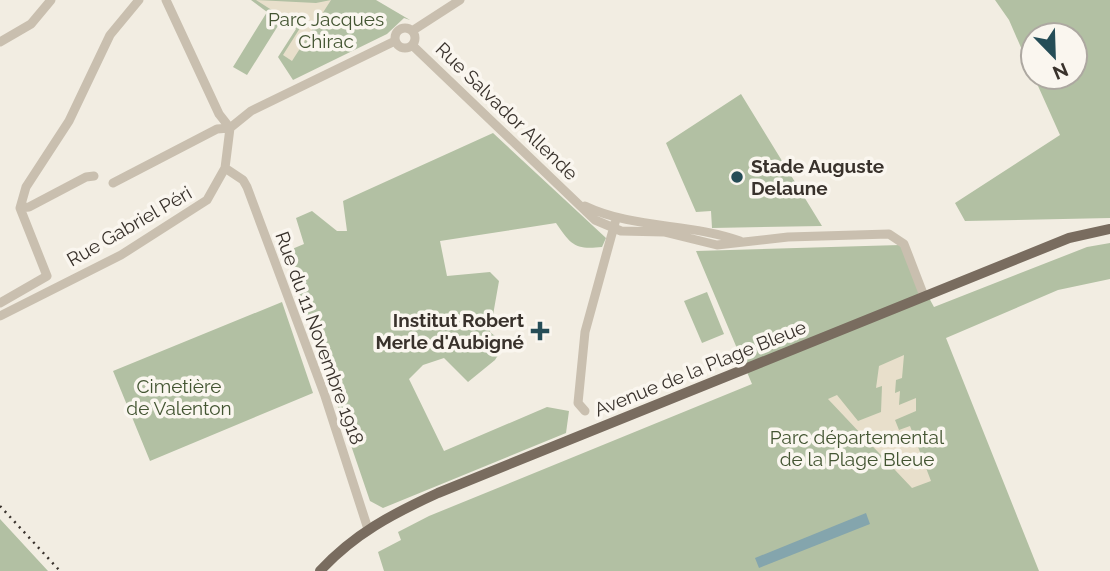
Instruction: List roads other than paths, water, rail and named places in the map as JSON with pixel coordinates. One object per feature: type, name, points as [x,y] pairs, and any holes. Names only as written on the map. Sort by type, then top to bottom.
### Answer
[{"type":"main road","name":"Avenue de la Plage Bleue","points":[[320,571],[344,545],[368,529],[438,493],[1069,238],[1110,229]]},
{"type":"street","points":[[0,42],[31,24],[51,0]]},
{"type":"street","points":[[14,309],[4,301],[47,276],[20,208],[26,187],[69,121],[110,35],[139,0]]},
{"type":"street","points":[[166,0],[219,114],[230,128]]},
{"type":"street","points":[[113,183],[217,130],[230,128],[247,113],[395,41],[399,29],[412,31],[460,0]]},
{"type":"street","points":[[395,41],[402,48],[412,45],[415,38],[412,31]]},
{"type":"street","name":"Rue Salvador Allende","points":[[412,45],[595,220],[614,230],[664,232],[717,245],[740,241],[888,234],[904,244],[924,296]]},
{"type":"street","name":"Rue Gabriel Péri","points":[[0,316],[121,255],[208,200],[225,168],[230,128]]},
{"type":"street","name":"Rue du 11 Novembre 1918","points":[[225,168],[243,180],[247,187],[326,396],[368,529]]},
{"type":"street","points":[[20,208],[29,207],[86,177],[94,176]]},
{"type":"street","name":"Rue Salvador Allende","points":[[577,202],[616,219],[660,224],[740,241]]},
{"type":"street","points":[[585,411],[578,403],[585,332],[616,219]]},
{"type":"water","points":[[866,513],[870,524],[759,568],[755,558]]},
{"type":"railway","points":[[0,506],[60,571]]},
{"type":"place","name":"Stade Auguste Delaune","points":[[737,177]]},
{"type":"place","name":"Institut Robert Merle d'Aubigné","points":[[540,331]]},
{"type":"park label","name":"Parc Jacques Chirac","points":[[326,30]]},
{"type":"park label","name":"Cimetière de Valenton","points":[[179,397]]},
{"type":"park label","name":"Parc départemental de la Plage Bleue","points":[[857,448]]}]
